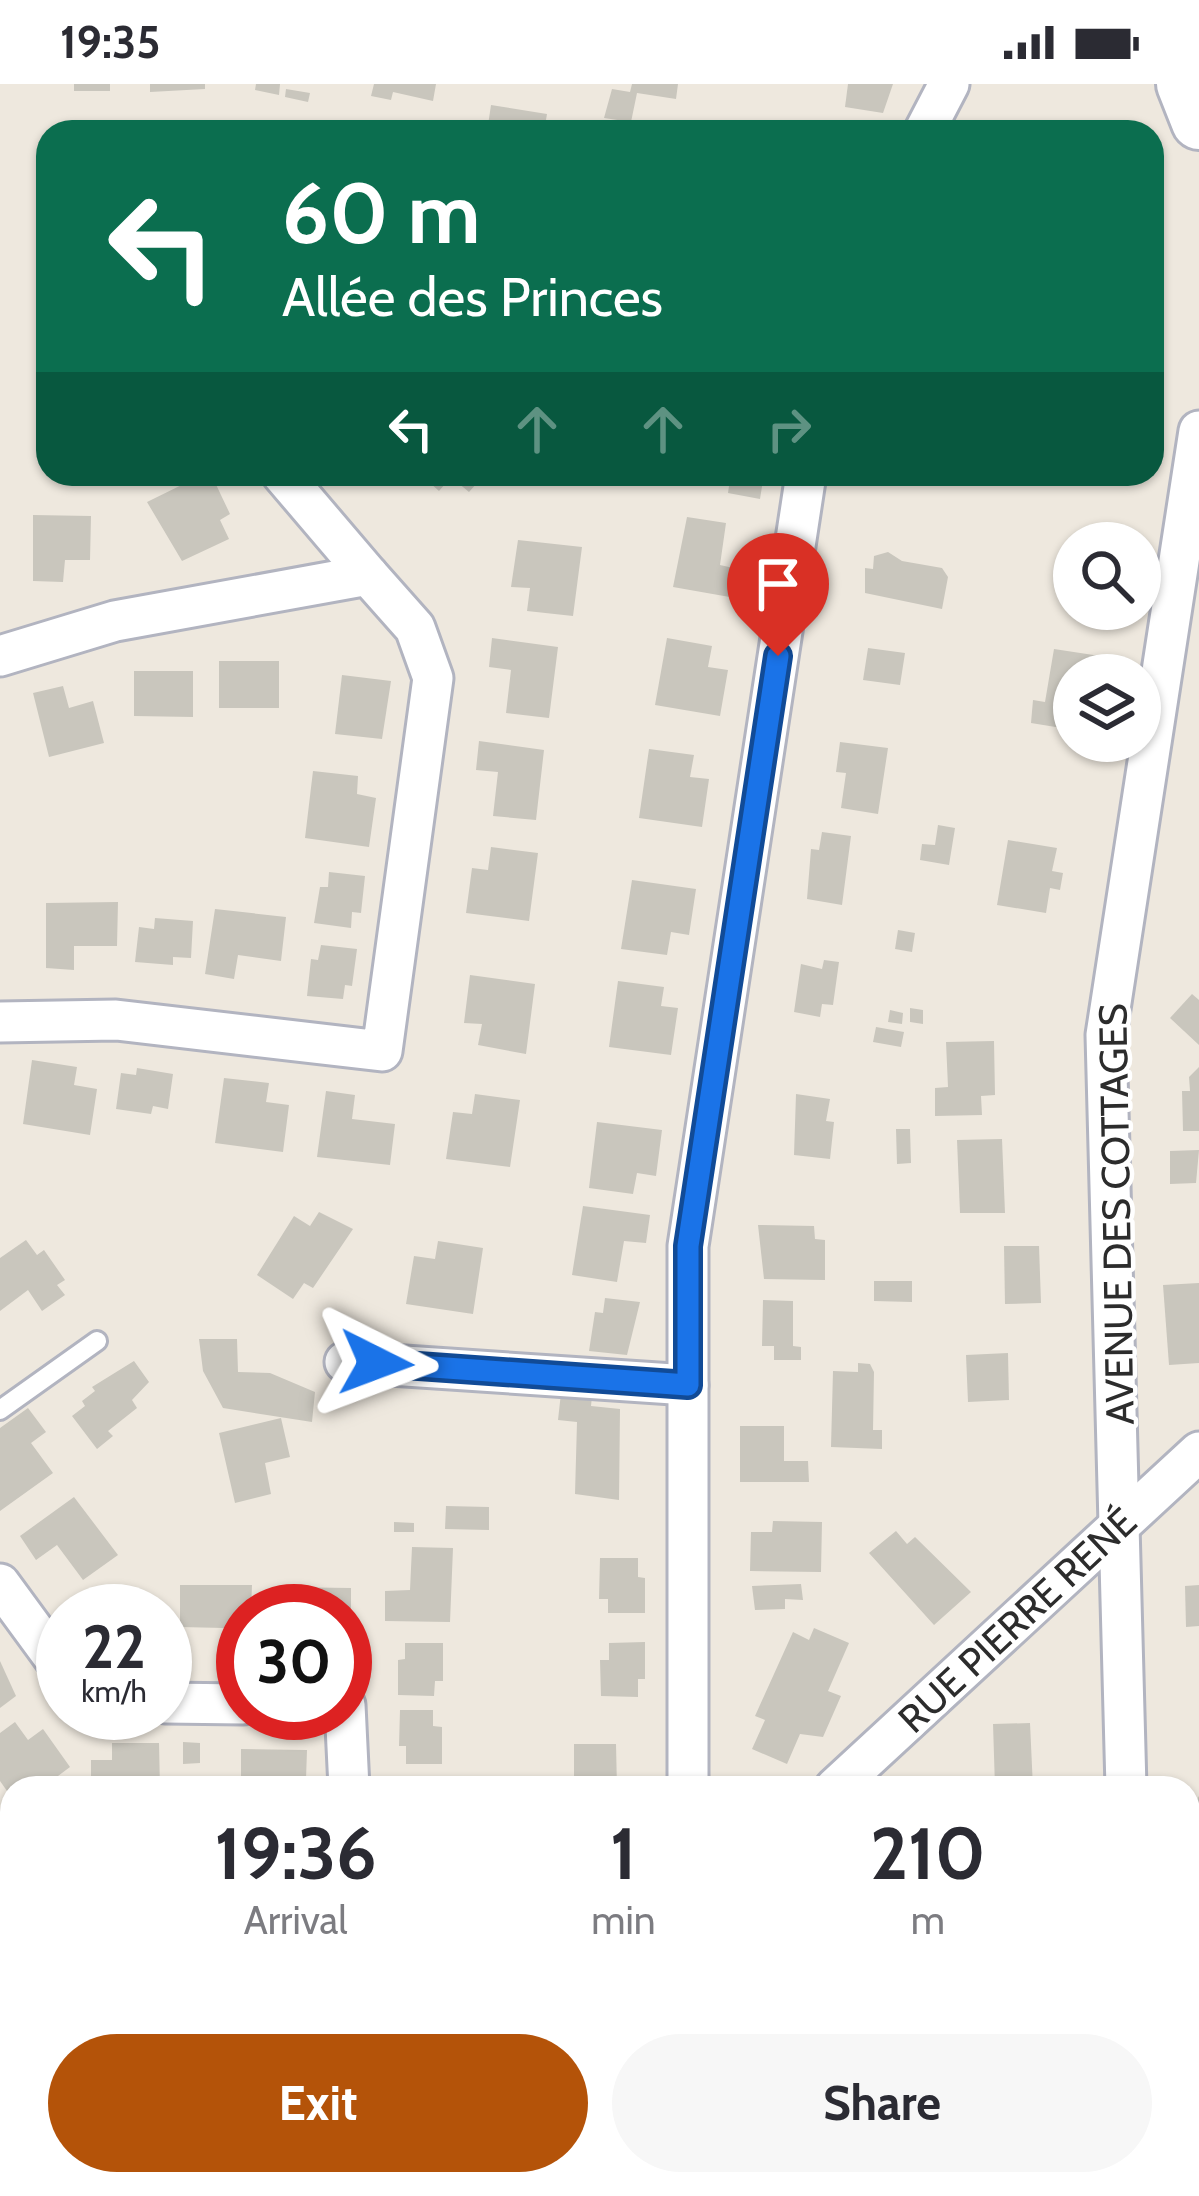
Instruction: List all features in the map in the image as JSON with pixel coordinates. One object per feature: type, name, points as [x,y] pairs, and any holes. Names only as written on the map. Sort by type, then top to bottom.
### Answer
[{"type":"main road","points":[[1184,84],[1199,122]]},
{"type":"street","points":[[930,120],[949,84]]},
{"type":"street","name":"AVENUE DES COTTAGES","points":[[1126,1776],[1106,1035],[1199,431]]},
{"type":"street","points":[[0,1022],[116,1019],[382,1051],[433,678],[415,628],[292,486]]},
{"type":"street","points":[[688,1776],[688,1246],[804,486]]},
{"type":"street","points":[[0,656],[115,621],[368,575]]},
{"type":"street","points":[[344,1361],[688,1385]]},
{"type":"street","name":"RUE PIERRE RENÉ","points":[[848,1776],[1199,1452]]},
{"type":"street","points":[[0,1584],[36,1633]]},
{"type":"street","points":[[347,1740],[348,1776]]},
{"type":"lane","points":[[0,1410],[97,1341]]},
{"type":"building","points":[[74,84],[110,84],[110,91],[74,91]]},
{"type":"building","points":[[150,84],[205,84],[205,89],[150,92]]},
{"type":"building","points":[[256,84],[280,84],[279,95],[255,90]]},
{"type":"building","points":[[374,84],[436,84],[433,101],[393,92],[391,100],[371,96]]},
{"type":"building","points":[[632,84],[678,84],[676,99],[637,93],[631,120],[604,118],[612,89],[630,92]]},
{"type":"building","points":[[848,84],[893,84],[883,113],[845,107]]},
{"type":"building","points":[[286,89],[310,93],[308,102],[285,97]]},
{"type":"building","points":[[491,105],[547,114],[546,120],[489,120]]},
{"type":"building","points":[[180,486],[217,486],[230,514],[220,520],[229,539],[182,561],[147,502]]},
{"type":"building","points":[[729,486],[762,486],[760,499],[728,493]]},
{"type":"building","points":[[33,515],[91,516],[90,560],[65,560],[63,582],[33,581]]},
{"type":"building","points":[[687,517],[726,523],[720,565],[747,571],[741,599],[673,587]]},
{"type":"building","points":[[518,540],[582,547],[573,616],[527,611],[530,588],[511,587]]},
{"type":"building","points":[[888,552],[902,561],[942,568],[948,577],[942,609],[865,593],[865,568],[873,569],[874,556]]},
{"type":"building","points":[[492,638],[558,647],[549,718],[506,713],[511,670],[489,667]]},
{"type":"building","points":[[667,638],[712,646],[708,667],[728,670],[720,716],[655,705]]},
{"type":"building","points":[[868,648],[905,653],[900,685],[863,680]]},
{"type":"building","points":[[1053,655],[1053,727],[1031,723],[1033,700],[1045,702]]},
{"type":"building","points":[[219,661],[279,661],[279,708],[219,708]]},
{"type":"building","points":[[134,671],[193,671],[193,717],[134,716]]},
{"type":"building","points":[[342,675],[391,681],[382,739],[335,734]]},
{"type":"building","points":[[63,686],[69,708],[93,701],[104,743],[49,757],[33,693]]},
{"type":"building","points":[[479,741],[544,750],[536,820],[493,816],[498,772],[476,770]]},
{"type":"building","points":[[840,742],[888,748],[878,814],[841,808],[846,773],[836,772]]},
{"type":"building","points":[[649,749],[694,755],[690,777],[709,779],[702,827],[639,818]]},
{"type":"building","points":[[313,771],[358,776],[357,794],[376,798],[369,847],[305,838]]},
{"type":"building","points":[[938,825],[955,828],[949,865],[920,860],[922,844],[935,845]]},
{"type":"building","points":[[822,832],[851,836],[842,905],[807,899],[811,849],[819,850]]},
{"type":"building","points":[[1008,840],[1057,848],[1052,871],[1063,873],[1060,890],[1050,888],[1046,913],[997,905]]},
{"type":"building","points":[[491,847],[538,853],[529,921],[466,913],[472,868],[488,870]]},
{"type":"building","points":[[329,872],[365,876],[361,913],[352,912],[351,928],[314,923],[320,887],[328,887]]},
{"type":"building","points":[[632,880],[696,889],[689,935],[671,932],[667,955],[621,949]]},
{"type":"building","points":[[118,902],[117,946],[74,946],[74,970],[46,968],[46,903]]},
{"type":"building","points":[[215,909],[286,917],[281,961],[238,955],[234,979],[205,974]]},
{"type":"building","points":[[155,918],[193,921],[191,958],[173,957],[173,965],[135,962],[139,927],[154,929]]},
{"type":"building","points":[[898,930],[915,933],[912,952],[895,949]]},
{"type":"building","points":[[321,945],[357,949],[352,986],[345,985],[343,999],[307,996],[311,959],[318,960]]},
{"type":"building","points":[[824,960],[839,962],[833,1005],[822,1004],[820,1017],[794,1012],[801,964],[822,969]]},
{"type":"building","points":[[470,975],[535,984],[526,1054],[478,1045],[482,1024],[464,1023]]},
{"type":"building","points":[[618,981],[664,987],[661,1006],[678,1008],[671,1055],[609,1047]]},
{"type":"building","points":[[1192,994],[1199,1000],[1199,1045],[1170,1018]]},
{"type":"building","points":[[910,1008],[923,1010],[923,1024],[910,1022]]},
{"type":"building","points":[[890,1010],[903,1013],[902,1024],[888,1022]]},
{"type":"building","points":[[876,1027],[904,1032],[901,1047],[873,1042]]},
{"type":"building","points":[[994,1041],[995,1095],[981,1096],[982,1115],[935,1116],[935,1088],[948,1087],[946,1042]]},
{"type":"building","points":[[32,1060],[77,1067],[74,1085],[97,1089],[90,1135],[23,1124]]},
{"type":"building","points":[[1199,1067],[1199,1131],[1183,1131],[1182,1091],[1190,1091],[1189,1077]]},
{"type":"building","points":[[137,1068],[173,1074],[168,1109],[153,1106],[151,1114],[116,1109],[121,1073],[136,1075]]},
{"type":"building","points":[[224,1078],[269,1083],[266,1102],[289,1105],[283,1152],[215,1143]]},
{"type":"building","points":[[326,1091],[355,1095],[352,1119],[395,1124],[390,1165],[317,1157]]},
{"type":"building","points":[[475,1094],[520,1100],[510,1167],[446,1159],[453,1112],[472,1114]]},
{"type":"building","points":[[796,1094],[830,1099],[826,1121],[834,1122],[830,1159],[794,1155]]},
{"type":"building","points":[[597,1122],[662,1130],[656,1176],[637,1173],[633,1194],[589,1188]]},
{"type":"building","points":[[896,1129],[910,1129],[911,1163],[897,1164]]},
{"type":"building","points":[[1002,1139],[1005,1213],[960,1213],[957,1140]]},
{"type":"building","points":[[1199,1150],[1196,1183],[1170,1184],[1170,1151]]},
{"type":"building","points":[[583,1206],[650,1215],[646,1243],[624,1241],[617,1282],[572,1275]]},
{"type":"building","points":[[319,1212],[353,1229],[313,1288],[304,1283],[293,1299],[257,1275],[294,1216],[310,1226]]},
{"type":"building","points":[[758,1225],[814,1226],[815,1239],[825,1240],[825,1280],[764,1279]]},
{"type":"building","points":[[26,1240],[37,1255],[44,1250],[65,1280],[57,1285],[65,1295],[42,1311],[28,1290],[0,1311],[0,1258]]},
{"type":"building","points":[[438,1241],[483,1248],[473,1314],[406,1304],[414,1256],[435,1259]]},
{"type":"building","points":[[1004,1246],[1039,1246],[1041,1303],[1005,1304]]},
{"type":"building","points":[[874,1281],[912,1281],[912,1302],[874,1301]]},
{"type":"building","points":[[1199,1283],[1199,1363],[1169,1365],[1163,1285]]},
{"type":"building","points":[[605,1298],[640,1302],[627,1355],[589,1351],[595,1312],[603,1313]]},
{"type":"building","points":[[763,1300],[793,1301],[793,1346],[801,1347],[801,1360],[774,1360],[774,1346],[762,1346]]},
{"type":"building","points":[[199,1339],[237,1339],[238,1372],[270,1373],[315,1392],[312,1422],[223,1408],[203,1371]]},
{"type":"building","points":[[1008,1353],[1009,1400],[968,1402],[966,1355]]},
{"type":"building","points":[[134,1361],[149,1382],[132,1400],[137,1408],[108,1431],[113,1436],[97,1449],[72,1416],[85,1406],[82,1401],[95,1391],[92,1387]]},
{"type":"building","points":[[858,1363],[870,1364],[874,1372],[873,1430],[882,1430],[882,1449],[831,1447],[833,1371],[858,1372]]},
{"type":"building","points":[[561,1393],[592,1396],[591,1406],[620,1409],[619,1500],[575,1494],[577,1422],[558,1420]]},
{"type":"building","points":[[28,1408],[46,1432],[31,1443],[53,1473],[0,1511],[0,1428]]},
{"type":"building","points":[[281,1418],[290,1457],[265,1463],[271,1494],[235,1503],[219,1433]]},
{"type":"building","points":[[740,1426],[784,1426],[784,1461],[808,1461],[809,1482],[740,1482]]},
{"type":"building","points":[[74,1497],[118,1555],[83,1580],[57,1545],[36,1560],[20,1536]]},
{"type":"building","points":[[446,1506],[489,1507],[489,1530],[445,1529]]},
{"type":"building","points":[[773,1521],[822,1522],[821,1572],[750,1571],[751,1532],[772,1532]]},
{"type":"building","points":[[394,1522],[414,1523],[414,1532],[394,1532]]},
{"type":"building","points":[[896,1531],[907,1544],[915,1537],[971,1592],[934,1625],[869,1553]]},
{"type":"building","points":[[412,1547],[453,1548],[450,1622],[385,1621],[385,1591],[410,1590]]},
{"type":"building","points":[[600,1558],[638,1558],[638,1577],[645,1578],[645,1613],[608,1613],[608,1599],[599,1599]]},
{"type":"building","points":[[801,1584],[803,1600],[785,1599],[785,1609],[755,1610],[752,1586]]},
{"type":"building","points":[[192,1585],[216,1585],[216,1628],[192,1627]]},
{"type":"building","points":[[1199,1585],[1199,1626],[1186,1627],[1185,1586]]},
{"type":"building","points":[[814,1628],[849,1643],[828,1691],[841,1696],[823,1737],[800,1734],[787,1764],[752,1749],[765,1720],[755,1716],[793,1632],[809,1640]]},
{"type":"building","points":[[645,1642],[645,1679],[638,1679],[638,1697],[601,1696],[600,1660],[609,1660],[609,1643]]},
{"type":"building","points":[[405,1643],[443,1643],[443,1681],[435,1681],[434,1696],[398,1695],[398,1660],[405,1659]]},
{"type":"building","points":[[0,1661],[16,1696],[0,1708]]},
{"type":"building","points":[[400,1710],[433,1710],[433,1726],[442,1727],[442,1764],[406,1764],[406,1746],[399,1746]]},
{"type":"building","points":[[15,1722],[28,1740],[36,1734],[36,1740],[51,1740],[70,1767],[58,1776],[0,1776],[0,1733]]},
{"type":"building","points":[[1030,1723],[1032,1776],[995,1776],[993,1724]]},
{"type":"building","points":[[183,1742],[200,1743],[200,1763],[183,1764]]},
{"type":"building","points":[[112,1743],[159,1743],[160,1776],[91,1776],[91,1760],[112,1760]]},
{"type":"building","points":[[574,1744],[616,1744],[617,1776],[574,1776]]},
{"type":"building","points":[[241,1749],[307,1750],[306,1776],[241,1776]]},
{"type":"route","points":[[376,1363],[688,1385],[688,1246],[778,656]]}]
